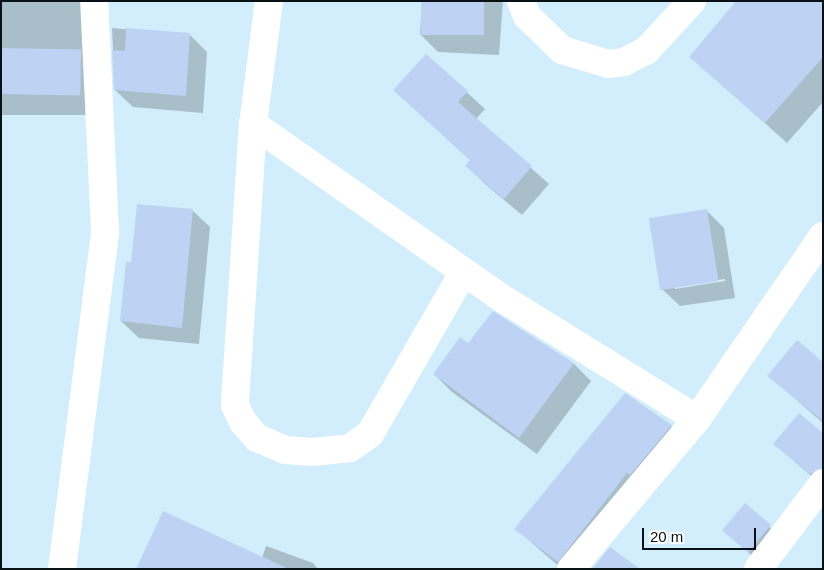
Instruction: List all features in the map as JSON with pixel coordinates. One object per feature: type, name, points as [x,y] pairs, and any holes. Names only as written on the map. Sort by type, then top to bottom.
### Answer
[{"type":"street","points":[[62,569],[105,231],[94,1]]},
{"type":"street","points":[[269,1],[253,124],[236,405],[243,422],[257,438],[285,450],[313,452],[350,448],[370,434],[463,272]]},
{"type":"street","points":[[521,1],[527,16],[562,50],[608,64],[624,62],[646,51],[692,1]]},
{"type":"street","points":[[253,124],[463,272],[697,419]]},
{"type":"street","points":[[571,569],[697,419],[823,236]]},
{"type":"street","points":[[758,569],[823,483]]},
{"type":"building","points":[[421,1],[484,1],[484,35],[421,35]]},
{"type":"building","points":[[736,1],[823,1],[823,57],[765,123],[689,57]]},
{"type":"building","points":[[126,28],[190,33],[186,96],[114,90],[112,50],[125,51]]},
{"type":"building","points":[[1,48],[81,49],[80,95],[1,94]]},
{"type":"building","points":[[426,54],[468,91],[458,102],[532,166],[504,199],[465,166],[470,160],[393,90]]},
{"type":"building","points":[[137,204],[193,209],[182,328],[120,321],[126,262],[131,262]]},
{"type":"building","points":[[707,209],[718,281],[660,290],[649,218]]},
{"type":"building","points":[[493,311],[574,363],[519,438],[433,374],[460,337],[468,343]]},
{"type":"building","points":[[797,340],[823,362],[823,421],[767,376]]},
{"type":"building","points":[[625,393],[672,425],[630,475],[627,473],[558,562],[514,529]]},
{"type":"building","points":[[799,413],[823,433],[823,468],[810,474],[773,444]]},
{"type":"building","points":[[745,503],[771,525],[748,552],[722,531]]},
{"type":"building","points":[[163,511],[289,569],[136,569]]},
{"type":"building","points":[[610,547],[640,569],[592,569]]}]
